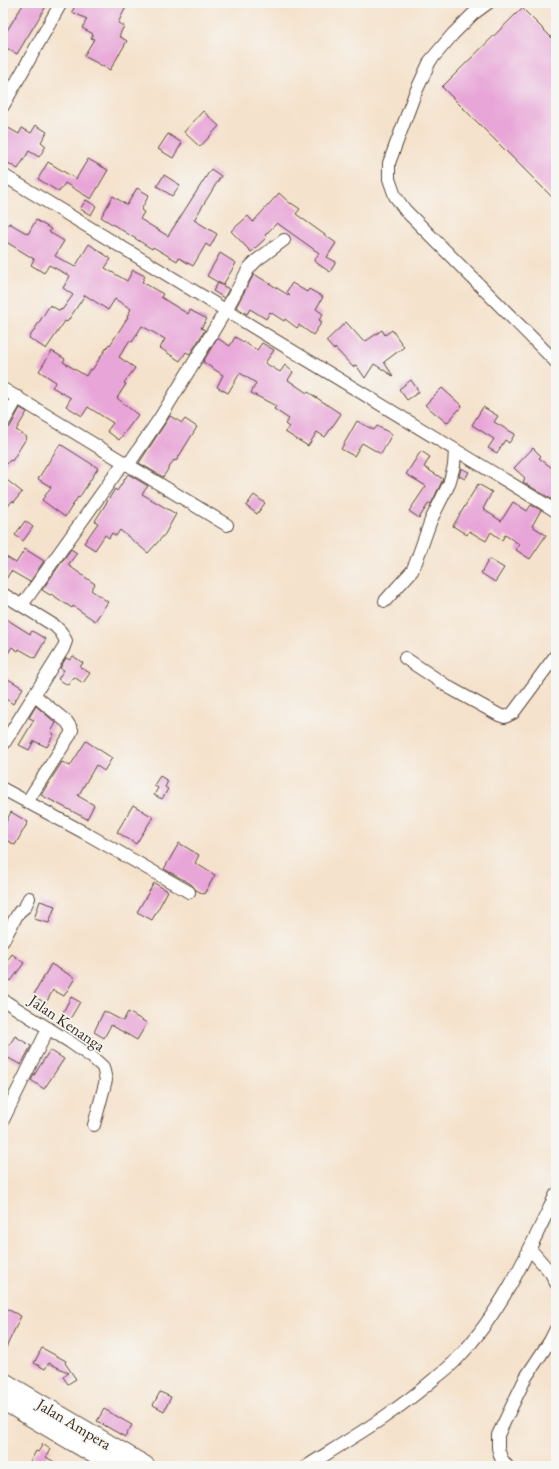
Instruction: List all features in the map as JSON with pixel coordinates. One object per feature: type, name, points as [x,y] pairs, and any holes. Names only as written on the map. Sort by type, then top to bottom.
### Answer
[{"type":"main road","name":"Jalan Ampera","points":[[3,1382],[145,1466]]},
{"type":"main road","name":"Jalan Ampera","points":[[3,1400],[116,1466]]},
{"type":"street","points":[[3,106],[61,3]]},
{"type":"street","points":[[488,3],[473,14],[453,34],[430,61],[414,96],[389,163],[389,179],[395,196],[405,210],[556,362]]},
{"type":"street","points":[[3,175],[556,511]]},
{"type":"street","points":[[22,605],[160,418],[226,310],[249,268],[257,260],[284,240]]},
{"type":"street","points":[[3,389],[227,525]]},
{"type":"street","points":[[3,423],[18,397]]},
{"type":"street","points":[[385,601],[412,571],[431,520],[449,484],[454,466],[455,450]]},
{"type":"street","points":[[3,594],[55,626],[61,632],[66,641],[3,745]]},
{"type":"street","points":[[405,658],[450,688],[505,717],[509,716],[516,709],[556,655]]},
{"type":"street","points":[[28,802],[72,730],[67,722],[34,696]]},
{"type":"street","points":[[3,789],[87,834],[189,892]]},
{"type":"street","points":[[3,941],[18,912],[24,907],[29,898]]},
{"type":"street","name":"Jalan Kenanga","points":[[3,1000],[93,1058],[103,1067],[106,1080],[94,1125]]},
{"type":"street","points":[[3,1120],[48,1029]]},
{"type":"street","points":[[307,1466],[365,1430],[416,1395],[456,1360],[477,1336],[501,1300],[530,1249],[556,1194]]},
{"type":"street","points":[[530,1249],[551,1273],[556,1283]]},
{"type":"street","points":[[507,1466],[501,1458],[498,1448],[498,1435],[526,1377],[550,1341],[556,1328]]},
{"type":"building","points":[[24,3],[48,3],[17,54],[3,46],[3,37]]},
{"type":"building","points":[[76,3],[128,3],[118,23],[124,26],[119,36],[127,41],[110,70],[84,56],[94,39],[91,38],[93,34],[82,28],[87,19],[72,12]]},
{"type":"building","points":[[522,8],[556,42],[556,201],[442,87]]},
{"type":"building","points":[[203,111],[219,126],[200,147],[184,132]]},
{"type":"building","points":[[3,125],[19,134],[22,128],[31,133],[36,125],[47,132],[41,142],[46,146],[39,157],[29,151],[18,169],[3,160]]},
{"type":"building","points":[[168,134],[182,143],[173,158],[158,149]]},
{"type":"building","points":[[88,159],[108,170],[91,199],[65,183],[59,192],[38,179],[48,162],[76,179]]},
{"type":"building","points":[[211,169],[221,176],[194,220],[217,234],[210,247],[206,244],[193,266],[179,258],[177,261],[153,247],[152,249],[101,217],[113,196],[127,205],[137,188],[149,195],[141,210],[144,212],[140,219],[168,236]]},
{"type":"building","points":[[164,175],[180,185],[172,196],[157,186]]},
{"type":"building","points":[[279,193],[291,204],[300,209],[296,214],[336,243],[327,257],[336,262],[330,272],[314,261],[319,253],[277,223],[265,235],[267,237],[251,252],[231,231],[248,216],[253,222]]},
{"type":"building","points":[[86,200],[96,206],[91,215],[80,209]]},
{"type":"building","points":[[36,220],[51,229],[49,232],[64,241],[55,256],[75,267],[89,244],[111,259],[105,268],[127,281],[133,270],[145,276],[142,282],[163,294],[161,297],[188,314],[190,310],[207,319],[201,328],[205,330],[190,354],[186,352],[180,361],[160,348],[165,339],[142,326],[132,342],[130,340],[119,357],[135,368],[124,383],[126,384],[117,398],[138,415],[119,440],[107,431],[113,423],[88,407],[82,416],[66,406],[71,398],[52,387],[56,382],[39,371],[52,351],[65,359],[63,362],[86,376],[90,369],[92,370],[109,344],[110,345],[128,317],[127,316],[131,309],[115,299],[108,310],[85,295],[67,322],[65,321],[46,349],[29,338],[50,305],[60,311],[73,295],[63,288],[70,276],[49,265],[44,273],[31,265],[34,259],[3,240],[3,233],[9,223],[28,234]]},
{"type":"building","points":[[220,253],[236,263],[223,285],[207,276]]},
{"type":"building","points":[[254,274],[290,296],[287,291],[292,283],[307,292],[309,289],[323,297],[316,309],[323,314],[319,320],[322,322],[313,335],[299,325],[297,328],[285,319],[284,321],[270,312],[266,319],[250,309],[247,314],[236,307]]},
{"type":"building","points":[[218,283],[229,289],[224,298],[213,291]]},
{"type":"building","points":[[346,322],[363,341],[366,341],[382,330],[385,335],[392,330],[404,347],[384,362],[393,376],[374,364],[365,378],[356,365],[353,367],[335,348],[334,350],[326,341]]},
{"type":"building","points":[[235,337],[257,350],[262,343],[274,350],[265,363],[280,372],[285,365],[293,372],[288,380],[341,414],[325,437],[317,432],[308,446],[285,432],[289,427],[285,424],[289,419],[274,409],[276,406],[251,393],[256,383],[240,373],[228,393],[217,387],[223,375],[203,362],[217,338],[230,346]]},
{"type":"building","points":[[411,380],[419,392],[407,400],[399,389]]},
{"type":"building","points":[[442,388],[462,406],[447,423],[425,405]]},
{"type":"building","points":[[483,407],[498,416],[494,422],[515,434],[509,443],[505,440],[497,453],[488,448],[494,439],[472,425]]},
{"type":"building","points":[[20,408],[27,412],[16,430],[27,437],[12,461],[10,460],[3,469],[3,431],[10,427]]},
{"type":"building","points":[[170,416],[182,423],[185,419],[197,427],[176,461],[174,460],[163,477],[139,463]]},
{"type":"building","points":[[357,421],[374,430],[377,426],[392,434],[381,454],[362,443],[354,456],[341,449]]},
{"type":"building","points":[[60,444],[98,468],[65,517],[42,500],[51,487],[38,479]]},
{"type":"building","points":[[533,448],[541,456],[539,458],[556,471],[556,502],[523,482],[525,478],[514,468]]},
{"type":"building","points":[[421,451],[430,457],[424,467],[443,479],[431,504],[429,503],[419,518],[409,511],[426,486],[406,474]]},
{"type":"building","points":[[461,468],[469,472],[465,479],[459,476]]},
{"type":"building","points":[[128,474],[148,486],[142,494],[176,514],[165,534],[148,553],[120,530],[116,536],[112,533],[109,538],[105,535],[95,550],[84,543],[98,523],[95,521],[115,489],[117,491]]},
{"type":"building","points":[[3,477],[22,492],[14,502],[12,501],[3,513]]},
{"type":"building","points":[[478,484],[492,492],[483,509],[501,521],[513,502],[527,511],[531,505],[541,510],[532,526],[546,535],[530,559],[516,550],[519,544],[505,535],[502,540],[491,532],[486,541],[469,531],[467,535],[453,526]]},
{"type":"building","points":[[254,495],[265,503],[257,514],[246,506]]},
{"type":"building","points":[[25,521],[33,527],[23,541],[15,535]]},
{"type":"building","points":[[25,549],[44,561],[30,582],[11,571],[3,584],[3,555],[16,563]]},
{"type":"building","points":[[71,549],[77,553],[68,565],[95,584],[91,590],[108,602],[95,621],[73,606],[72,608],[51,594],[50,595],[42,590]]},
{"type":"building","points":[[489,559],[504,568],[495,582],[481,573]]},
{"type":"building","points":[[3,617],[30,634],[32,631],[46,639],[35,658],[19,649],[18,651],[12,647],[3,661]]},
{"type":"building","points":[[73,656],[83,663],[80,667],[90,673],[83,683],[74,677],[68,685],[58,679],[64,670],[60,668],[66,658],[70,660]]},
{"type":"building","points":[[3,676],[23,688],[13,704],[3,697]]},
{"type":"building","points":[[36,706],[56,723],[51,732],[54,734],[47,747],[34,741],[29,750],[19,745],[34,720],[29,718]]},
{"type":"building","points":[[86,741],[112,758],[104,771],[96,765],[78,796],[94,805],[87,819],[41,795],[62,762],[70,766]]},
{"type":"building","points":[[160,776],[168,781],[165,787],[168,789],[162,799],[154,795],[158,788],[154,785]]},
{"type":"building","points":[[133,805],[153,817],[136,844],[117,832]]},
{"type":"building","points":[[11,812],[28,822],[15,845],[3,838],[3,828]]},
{"type":"building","points":[[179,843],[199,855],[195,863],[215,875],[204,894],[196,890],[191,884],[164,869]]},
{"type":"building","points":[[154,883],[168,891],[152,920],[137,912]]},
{"type":"building","points":[[40,901],[55,906],[49,923],[34,919]]},
{"type":"building","points":[[12,954],[24,963],[11,981],[3,975],[3,967]]},
{"type":"building","points":[[51,964],[75,978],[64,996],[53,990],[46,1003],[33,996]]},
{"type":"building","points":[[71,997],[80,1002],[70,1019],[62,1014]]},
{"type":"building","points":[[104,1011],[123,1021],[128,1012],[147,1023],[137,1040],[111,1025],[104,1038],[94,1032]]},
{"type":"building","points":[[15,1036],[31,1046],[21,1065],[3,1055]]},
{"type":"building","points":[[50,1050],[64,1059],[44,1089],[31,1080]]},
{"type":"building","points":[[7,1309],[21,1316],[3,1354],[3,1311],[6,1312]]},
{"type":"building","points":[[42,1348],[66,1361],[65,1363],[76,1379],[68,1384],[63,1377],[69,1373],[49,1363],[45,1369],[34,1363]]},
{"type":"building","points":[[160,1392],[171,1397],[164,1411],[153,1405]]},
{"type":"building","points":[[104,1409],[132,1425],[125,1437],[97,1421]]},
{"type":"building","points":[[43,1444],[50,1449],[46,1457],[61,1466],[29,1466],[36,1451],[38,1452]]}]
